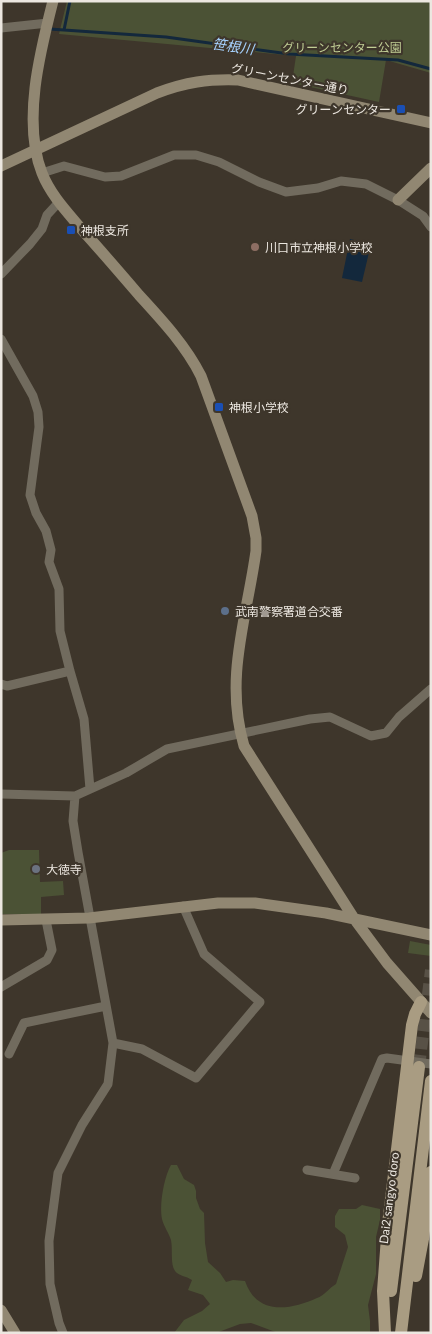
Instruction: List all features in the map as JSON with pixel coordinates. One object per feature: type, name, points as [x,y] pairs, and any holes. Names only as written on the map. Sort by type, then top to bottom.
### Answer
[{"type":"main road","points":[[385,1333],[383,1291],[388,1224],[414,1016],[421,1002]]},
{"type":"main road","name":"Dai2 sangyo doro","points":[[385,1333],[425,1066]]},
{"type":"main road","points":[[401,1333],[431,1080]]},
{"type":"main road","points":[[404,1314],[413,1292],[423,1239],[431,1172]]},
{"type":"street","points":[[53,1],[38,67],[35,94],[36,150],[42,173],[59,202],[148,304],[193,361],[201,376],[252,516],[256,532],[256,551],[237,657],[237,706],[240,733],[249,755],[355,920],[387,964],[431,1013]]},
{"type":"street","points":[[1,28],[48,23]]},
{"type":"street","name":"グリーンセンター通り","points":[[1,166],[172,88],[198,81],[218,79],[238,80],[303,93],[431,124]]},
{"type":"street","points":[[42,173],[64,166],[105,177],[121,176],[174,155],[196,156],[219,162],[259,182],[286,192],[318,188],[341,181],[366,184],[398,200],[423,216],[431,226]]},
{"type":"street","points":[[398,200],[431,168]]},
{"type":"street","points":[[1,274],[30,244],[42,229],[47,215],[59,202]]},
{"type":"street","points":[[1,340],[33,396],[38,412],[39,427],[30,496],[36,513],[46,531],[51,550],[49,562],[59,589],[60,631],[84,719],[90,789]]},
{"type":"street","points":[[1,684],[7,686],[70,671]]},
{"type":"street","points":[[1,794],[75,796],[126,773],[168,749],[310,719],[330,717],[371,736],[386,733],[399,717],[431,689]]},
{"type":"street","points":[[64,1333],[50,1284],[49,1241],[58,1173],[82,1125],[108,1084],[113,1044],[89,918],[74,821],[75,796]]},
{"type":"street","points":[[1,920],[89,918],[183,906],[218,903],[255,903],[288,907],[431,934]]},
{"type":"street","points":[[113,1044],[142,1049],[196,1078],[260,1002],[204,954],[183,906]]},
{"type":"street","points":[[1,987],[47,960],[52,950],[46,920]]},
{"type":"street","points":[[9,1054],[24,1023],[106,1006]]},
{"type":"street","points":[[333,1174],[382,1059],[408,1060],[425,1066]]},
{"type":"street","points":[[307,1170],[355,1178]]},
{"type":"street","points":[[1,1310],[15,1333]]},
{"type":"green space","name":"グリーンセンター公園","points":[[67,1],[431,1],[431,73],[386,60],[379,102],[292,83],[296,56],[59,34]]},
{"type":"green space","name":"大徳寺","points":[[9,850],[39,850],[40,882],[63,881],[64,895],[41,897],[41,914],[1,914],[1,853]]},
{"type":"green space","points":[[410,941],[431,945],[431,956],[408,953]]},
{"type":"green space","points":[[171,1165],[177,1165],[184,1179],[194,1185],[196,1198],[200,1209],[204,1213],[208,1262],[220,1273],[226,1282],[233,1280],[245,1281],[250,1292],[258,1300],[266,1305],[275,1307],[286,1307],[307,1302],[322,1296],[336,1284],[348,1247],[345,1235],[335,1227],[335,1216],[339,1209],[356,1209],[362,1205],[380,1209],[380,1220],[376,1237],[376,1274],[368,1305],[370,1333],[278,1333],[251,1323],[240,1324],[216,1333],[174,1333],[184,1320],[202,1311],[210,1304],[203,1295],[188,1290],[192,1280],[178,1274],[173,1268],[171,1240],[161,1213],[164,1184]]},
{"type":"water","points":[[350,239],[371,244],[362,282],[342,278]]},
{"type":"waterway","name":"笹根川","points":[[70,1],[64,30],[166,37],[289,54],[398,60],[431,69]]},
{"type":"waterway","points":[[49,29],[64,30]]},
{"type":"tunnel","points":[[419,1067],[431,970]]},
{"type":"place","name":"グリーンセンター","points":[[401,109]]},
{"type":"place","name":"神根支所","points":[[71,230]]},
{"type":"place","name":"川口市立神根小学校","points":[[255,247]]},
{"type":"place","name":"神根小学校","points":[[219,407]]},
{"type":"place","name":"武南警察署道合交番","points":[[225,611]]},
{"type":"place","name":"大徳寺","points":[[36,869]]}]
